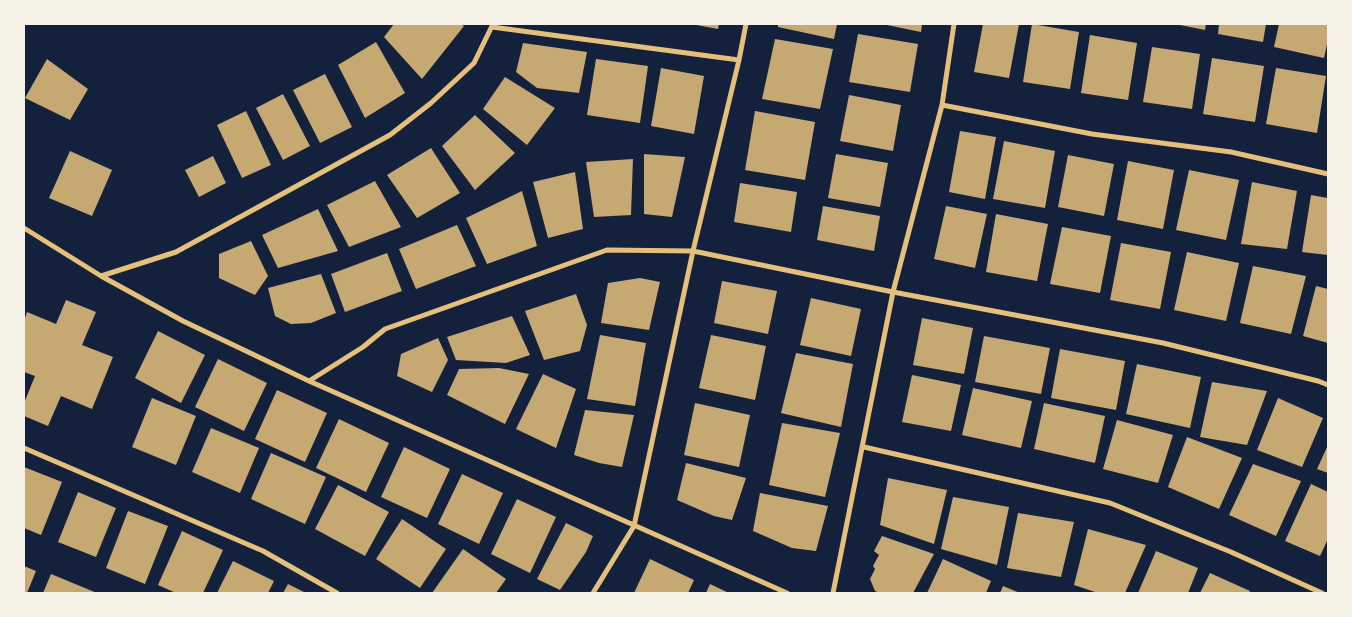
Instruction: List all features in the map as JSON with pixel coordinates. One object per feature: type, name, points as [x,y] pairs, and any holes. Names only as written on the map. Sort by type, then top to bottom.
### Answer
[{"type":"street","points":[[593,593],[634,526],[693,251],[746,24]]},
{"type":"street","points":[[833,593],[864,447],[893,292],[942,105],[954,24]]},
{"type":"street","points":[[101,276],[176,252],[390,135],[431,103],[474,63],[493,25],[739,60]]},
{"type":"street","points":[[942,105],[1092,134],[1231,152],[1328,174]]},
{"type":"street","points":[[24,228],[101,276],[184,321],[310,381],[787,593]]},
{"type":"street","points":[[310,381],[363,347],[385,329],[607,250],[693,251],[893,292],[1163,343],[1328,385]]},
{"type":"street","points":[[864,447],[1110,503],[1231,552],[1322,593]]},
{"type":"street","points":[[24,448],[263,551],[337,593]]},
{"type":"building","points":[[394,24],[460,24],[464,26],[422,79],[384,37]]},
{"type":"building","points":[[691,24],[719,24],[718,29]]},
{"type":"building","points":[[778,24],[837,24],[834,39],[778,27]]},
{"type":"building","points":[[882,24],[922,24],[921,32]]},
{"type":"building","points":[[983,24],[1019,24],[1009,78],[974,72]]},
{"type":"building","points":[[1032,24],[1079,32],[1070,89],[1023,82]]},
{"type":"building","points":[[1175,24],[1206,24],[1205,30]]},
{"type":"building","points":[[1219,24],[1266,24],[1263,42],[1218,34]]},
{"type":"building","points":[[1279,24],[1328,24],[1328,40],[1324,58],[1274,47]]},
{"type":"building","points":[[858,34],[918,44],[910,92],[849,82]]},
{"type":"building","points":[[1090,35],[1137,43],[1128,100],[1081,93]]},
{"type":"building","points":[[775,39],[833,49],[820,109],[762,99]]},
{"type":"building","points":[[376,42],[405,93],[365,118],[338,65]]},
{"type":"building","points":[[523,43],[587,52],[579,93],[537,88],[516,72]]},
{"type":"building","points":[[1152,47],[1200,54],[1192,109],[1143,102]]},
{"type":"building","points":[[1212,58],[1264,66],[1255,122],[1203,114]]},
{"type":"building","points":[[47,59],[88,89],[70,120],[25,98]]},
{"type":"building","points":[[596,59],[648,66],[640,123],[587,115]]},
{"type":"building","points":[[661,68],[704,76],[694,134],[651,126]]},
{"type":"building","points":[[1276,68],[1326,76],[1317,133],[1266,124]]},
{"type":"building","points":[[325,74],[352,127],[320,143],[293,90]]},
{"type":"building","points":[[505,77],[555,108],[527,145],[483,109]]},
{"type":"building","points":[[283,94],[310,146],[283,160],[256,108]]},
{"type":"building","points":[[849,95],[901,105],[893,151],[840,141]]},
{"type":"building","points":[[246,111],[271,165],[242,178],[217,125]]},
{"type":"building","points":[[755,111],[815,122],[805,180],[745,170]]},
{"type":"building","points":[[475,115],[515,153],[475,190],[442,146]]},
{"type":"building","points":[[960,131],[996,137],[985,199],[949,192]]},
{"type":"building","points":[[1004,141],[1055,151],[1045,208],[993,199]]},
{"type":"building","points":[[431,148],[460,193],[417,218],[387,175]]},
{"type":"building","points":[[70,151],[112,170],[92,216],[49,198]]},
{"type":"building","points":[[644,154],[685,157],[672,217],[644,214]]},
{"type":"building","points":[[836,154],[888,163],[880,207],[828,198]]},
{"type":"building","points":[[1068,155],[1114,164],[1104,216],[1058,207]]},
{"type":"building","points":[[213,156],[226,183],[199,197],[185,170]]},
{"type":"building","points":[[633,159],[631,215],[594,217],[586,162]]},
{"type":"building","points":[[1128,161],[1174,170],[1163,229],[1117,220]]},
{"type":"building","points":[[1189,170],[1239,180],[1226,240],[1176,230]]},
{"type":"building","points":[[575,172],[583,229],[548,238],[533,182]]},
{"type":"building","points":[[375,181],[401,227],[349,247],[327,205]]},
{"type":"building","points":[[1252,182],[1297,191],[1287,249],[1241,244]]},
{"type":"building","points":[[740,183],[797,192],[791,232],[734,222]]},
{"type":"building","points":[[522,191],[537,246],[487,264],[466,218]]},
{"type":"building","points":[[1311,195],[1328,198],[1328,255],[1302,252]]},
{"type":"building","points":[[823,206],[880,216],[874,251],[817,240]]},
{"type":"building","points":[[946,206],[987,214],[975,268],[934,259]]},
{"type":"building","points":[[318,209],[338,251],[278,268],[262,235]]},
{"type":"building","points":[[996,214],[1048,224],[1037,281],[986,272]]},
{"type":"building","points":[[457,225],[476,266],[416,289],[399,249]]},
{"type":"building","points":[[1062,227],[1111,236],[1100,293],[1050,284]]},
{"type":"building","points":[[251,241],[268,276],[255,295],[219,278],[219,254]]},
{"type":"building","points":[[1121,243],[1171,252],[1160,309],[1110,300]]},
{"type":"building","points":[[1187,252],[1239,263],[1226,321],[1174,310]]},
{"type":"building","points":[[387,253],[402,291],[345,312],[331,274]]},
{"type":"building","points":[[1253,266],[1306,276],[1291,334],[1240,323]]},
{"type":"building","points":[[321,274],[336,313],[311,323],[291,324],[275,316],[268,288]]},
{"type":"building","points":[[640,278],[660,282],[649,330],[601,323],[608,283]]},
{"type":"building","points":[[722,281],[777,291],[768,334],[714,323]]},
{"type":"building","points":[[1316,286],[1328,289],[1328,343],[1303,336]]},
{"type":"building","points":[[576,294],[587,325],[580,351],[544,360],[525,311]]},
{"type":"building","points":[[811,298],[861,309],[851,356],[800,345]]},
{"type":"building","points":[[66,300],[96,312],[82,345],[113,357],[92,409],[61,396],[48,426],[24,416],[24,403],[35,376],[24,372],[24,321],[27,312],[56,324]]},
{"type":"building","points":[[512,316],[530,355],[506,363],[456,360],[447,337]]},
{"type":"building","points":[[922,318],[973,328],[964,374],[913,365]]},
{"type":"building","points":[[158,331],[205,355],[181,403],[135,378]]},
{"type":"building","points":[[600,335],[646,343],[635,406],[587,399]]},
{"type":"building","points":[[711,335],[766,346],[755,400],[699,388]]},
{"type":"building","points":[[984,336],[1050,348],[1041,394],[975,382]]},
{"type":"building","points":[[438,338],[448,360],[432,392],[397,376],[401,354]]},
{"type":"building","points":[[1060,349],[1125,361],[1116,410],[1051,398]]},
{"type":"building","points":[[796,353],[853,364],[841,427],[781,413]]},
{"type":"building","points":[[218,359],[267,383],[244,431],[195,407]]},
{"type":"building","points":[[1137,364],[1201,377],[1190,428],[1126,414]]},
{"type":"building","points":[[499,368],[529,374],[505,424],[447,395],[459,369]]},
{"type":"building","points":[[543,374],[576,389],[556,448],[516,429]]},
{"type":"building","points":[[912,375],[961,385],[951,431],[902,422]]},
{"type":"building","points":[[1212,382],[1267,391],[1247,445],[1200,437]]},
{"type":"building","points":[[973,388],[1032,401],[1021,448],[962,435]]},
{"type":"building","points":[[277,390],[327,413],[305,462],[255,439]]},
{"type":"building","points":[[152,398],[196,416],[176,465],[132,447]]},
{"type":"building","points":[[1278,398],[1323,418],[1302,467],[1257,450]]},
{"type":"building","points":[[695,403],[750,415],[739,467],[684,455]]},
{"type":"building","points":[[1044,403],[1105,416],[1095,463],[1034,449]]},
{"type":"building","points":[[585,410],[634,415],[622,467],[599,463],[574,455]]},
{"type":"building","points":[[339,419],[389,443],[366,492],[316,468]]},
{"type":"building","points":[[1117,420],[1173,435],[1158,483],[1103,469]]},
{"type":"building","points":[[782,423],[840,433],[825,497],[769,485]]},
{"type":"building","points":[[211,428],[259,448],[240,493],[192,472]]},
{"type":"building","points":[[1187,437],[1242,458],[1219,509],[1168,487]]},
{"type":"building","points":[[1328,445],[1328,473],[1317,469]]},
{"type":"building","points":[[404,447],[450,469],[427,518],[381,497]]},
{"type":"building","points":[[271,453],[326,477],[305,524],[251,499]]},
{"type":"building","points":[[686,463],[746,478],[732,520],[714,516],[677,500]]},
{"type":"building","points":[[1253,464],[1301,481],[1276,536],[1229,515]]},
{"type":"building","points":[[24,467],[62,482],[41,535],[24,528]]},
{"type":"building","points":[[462,474],[503,493],[479,544],[438,524]]},
{"type":"building","points":[[888,478],[947,490],[934,544],[880,525]]},
{"type":"building","points":[[1311,484],[1328,492],[1328,539],[1320,556],[1285,541]]},
{"type":"building","points":[[338,485],[389,512],[365,556],[315,529]]},
{"type":"building","points":[[78,492],[116,508],[96,557],[58,542]]},
{"type":"building","points":[[760,493],[828,506],[816,551],[792,548],[753,531]]},
{"type":"building","points":[[953,497],[1009,507],[997,565],[941,549]]},
{"type":"building","points":[[517,499],[556,517],[530,573],[491,554]]},
{"type":"building","points":[[128,511],[168,526],[145,584],[106,568]]},
{"type":"building","points":[[1018,513],[1074,522],[1061,577],[1007,568]]},
{"type":"building","points":[[402,519],[446,549],[420,588],[376,559]]},
{"type":"building","points":[[566,523],[593,536],[586,552],[560,590],[537,579]]},
{"type":"building","points":[[1088,529],[1146,545],[1125,593],[1098,593],[1074,585]]},
{"type":"building","points":[[182,531],[223,550],[203,593],[176,593],[158,585]]},
{"type":"building","points":[[882,536],[934,554],[913,593],[880,593],[875,591],[870,579],[875,569],[873,566],[879,555],[874,551]]},
{"type":"building","points":[[463,549],[506,579],[496,593],[432,593]]},
{"type":"building","points":[[1156,551],[1198,568],[1188,593],[1138,593]]},
{"type":"building","points":[[650,559],[694,580],[688,593],[634,593]]},
{"type":"building","points":[[943,559],[991,581],[986,593],[927,593]]},
{"type":"building","points":[[233,561],[274,581],[268,593],[217,593]]},
{"type":"building","points":[[24,566],[36,571],[27,593],[24,593]]},
{"type":"building","points":[[1210,573],[1250,591],[1249,593],[1200,593]]},
{"type":"building","points":[[51,574],[97,593],[43,593]]},
{"type":"building","points":[[288,584],[306,593],[283,593]]},
{"type":"building","points":[[710,584],[729,593],[706,593]]},
{"type":"building","points":[[1003,586],[1020,593],[1000,593]]}]
